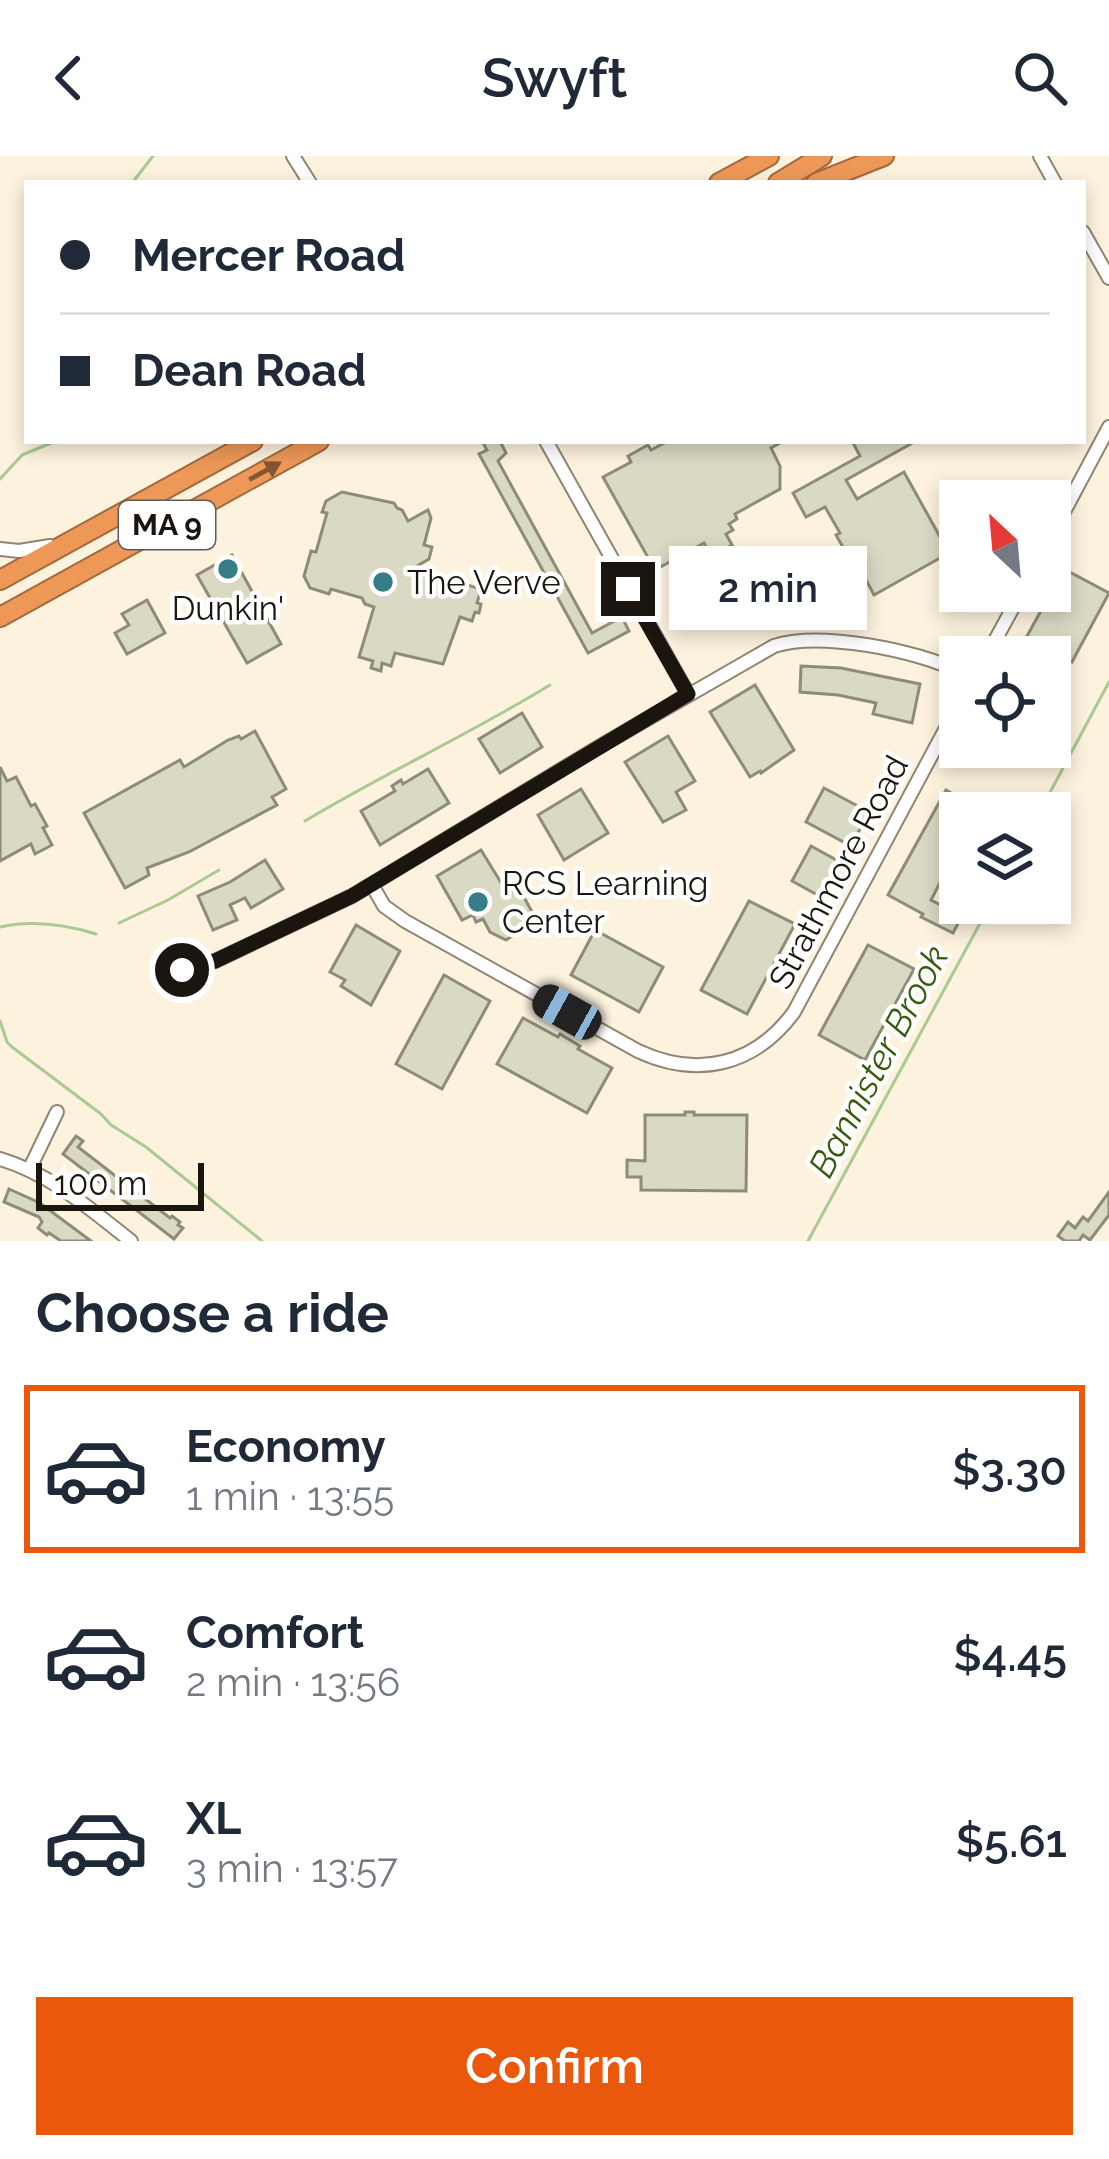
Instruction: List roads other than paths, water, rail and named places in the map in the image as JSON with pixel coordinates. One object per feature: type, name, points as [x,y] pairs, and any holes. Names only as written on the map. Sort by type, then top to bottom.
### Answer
[{"type":"highway","points":[[725,180],[766,156]]},
{"type":"highway","points":[[783,180],[822,156]]},
{"type":"highway","points":[[822,180],[870,156]]},
{"type":"highway","points":[[823,180],[884,156]]},
{"type":"highway","name":"MA 9","points":[[0,583],[248,444]]},
{"type":"highway","name":"MA 9","points":[[8,613],[314,444]]},
{"type":"street","points":[[1086,237],[1109,278]]},
{"type":"street","points":[[1071,498],[1109,427]]},
{"type":"street","points":[[548,444],[688,694]]},
{"type":"street","points":[[0,549],[33,549],[80,537]]},
{"type":"street","points":[[0,583],[8,613]]},
{"type":"street","points":[[182,970],[266,939],[372,884],[768,649],[802,640],[827,640],[939,662]]},
{"type":"street","name":"Strathmore Road","points":[[372,884],[384,906],[405,921],[638,1051],[682,1065],[728,1061],[771,1039],[794,1012],[939,741]]},
{"type":"street","points":[[29,1170],[57,1112]]},
{"type":"street","points":[[0,1159],[76,1197],[131,1241]]},
{"type":"waterway","name":"Bannister Brook","points":[[134,180],[153,156]]},
{"type":"waterway","name":"Bannister Brook","points":[[0,479],[22,455],[49,444]]},
{"type":"waterway","name":"Bannister Brook","points":[[1050,792],[1109,682]]},
{"type":"waterway","points":[[305,821],[550,685]]},
{"type":"waterway","points":[[119,923],[219,870]]},
{"type":"waterway","points":[[0,927],[49,924],[96,934]]},
{"type":"waterway","name":"Bannister Brook","points":[[808,1241],[980,924]]},
{"type":"waterway","name":"Bannister Brook","points":[[0,1021],[12,1047],[262,1241]]},
{"type":"place","name":"Dunkin'","points":[[228,569]]},
{"type":"place","name":"The Verve","points":[[383,582]]},
{"type":"place","name":"RCS Learning Center","points":[[478,902]]}]
